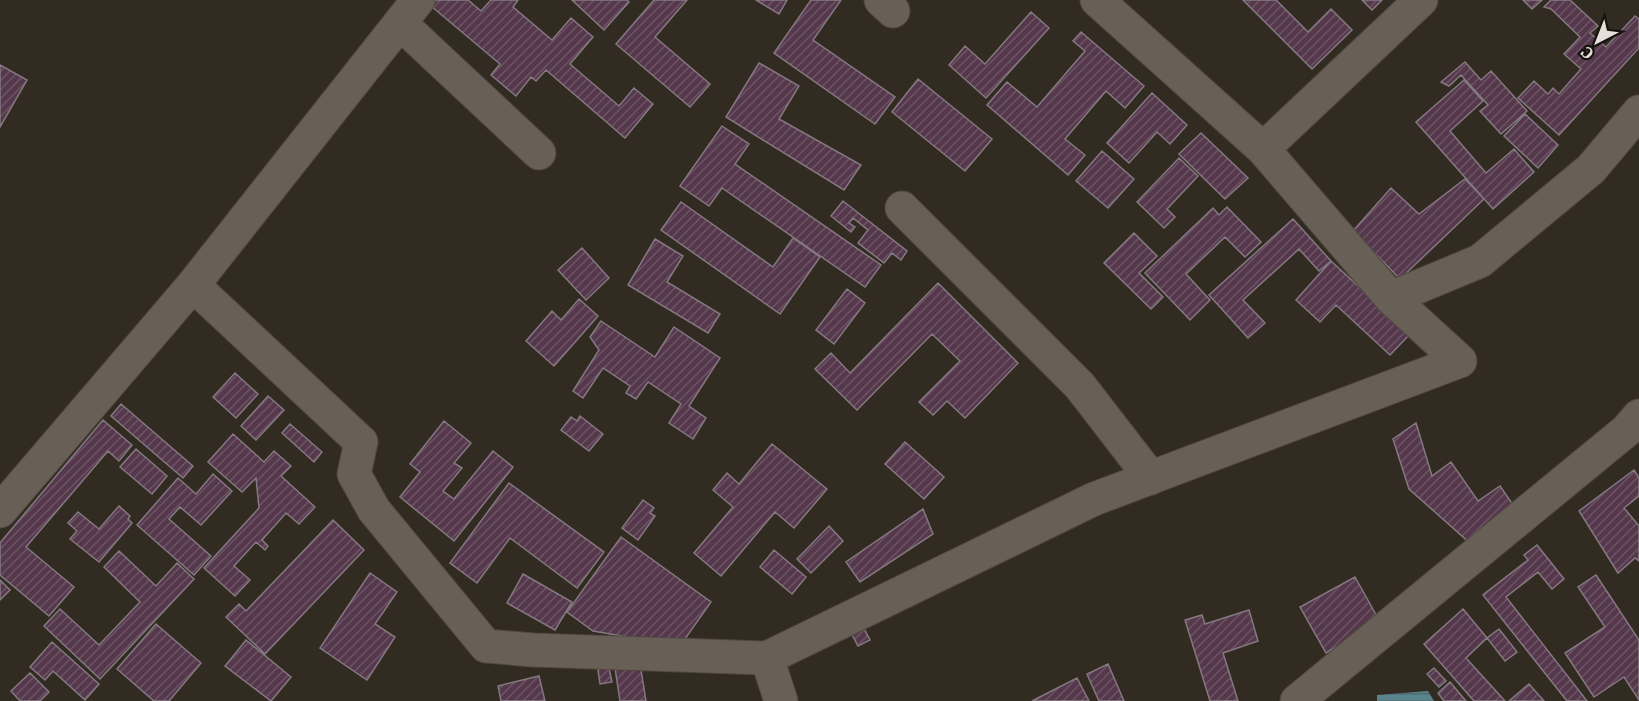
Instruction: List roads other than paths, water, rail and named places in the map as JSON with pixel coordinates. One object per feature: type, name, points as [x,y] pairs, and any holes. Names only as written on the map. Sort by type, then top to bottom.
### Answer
[{"type":"street","points":[[193,285],[361,442],[354,474],[374,510],[486,646],[532,650],[767,658],[1094,499],[1460,361],[1391,298],[1263,149],[1096,0]]},
{"type":"street","points":[[1263,149],[1421,0]]},
{"type":"street","points":[[0,511],[193,285],[409,11],[539,153]]},
{"type":"street","points":[[1391,298],[1480,261],[1591,169],[1639,112]]},
{"type":"street","points":[[902,208],[1080,386],[1151,478]]},
{"type":"street","points":[[1297,701],[1627,430],[1639,416]]},
{"type":"street","points":[[767,658],[781,701]]},
{"type":"water","points":[[1428,691],[1434,701],[1377,701],[1377,695]]}]
